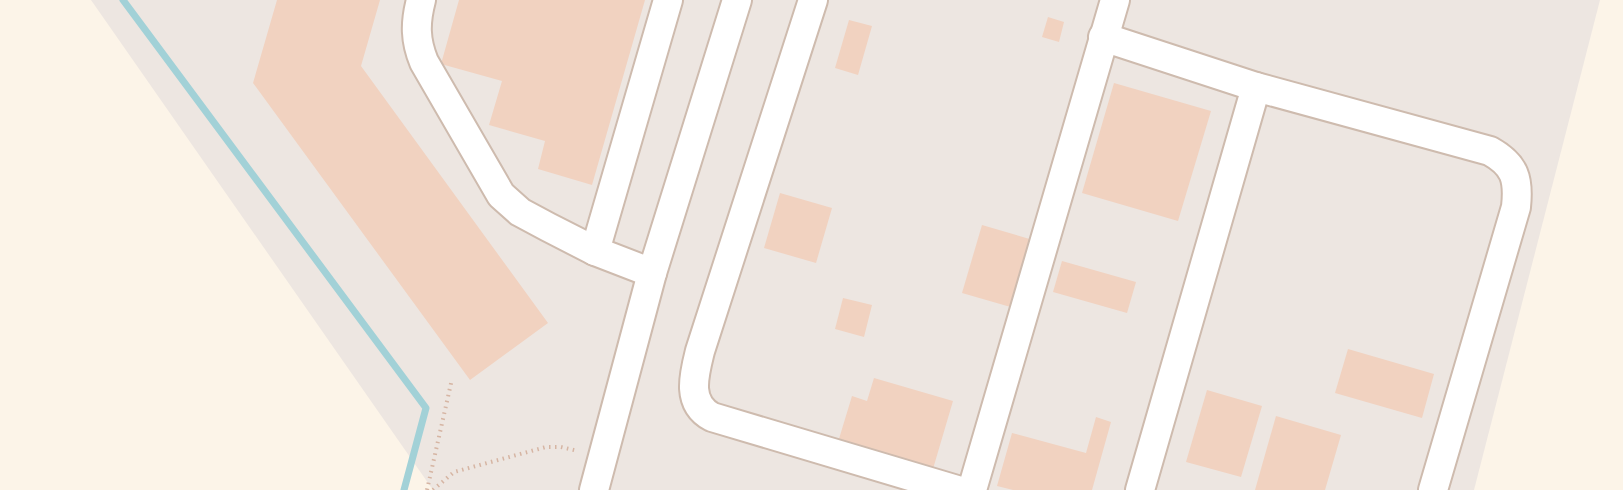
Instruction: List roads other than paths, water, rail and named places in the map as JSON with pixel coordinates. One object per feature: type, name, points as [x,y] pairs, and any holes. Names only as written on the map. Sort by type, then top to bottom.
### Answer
[{"type":"lane","points":[[421,0],[416,16],[416,41],[424,62],[501,195],[520,212],[596,251],[652,273]]},
{"type":"lane","points":[[596,251],[668,0]]},
{"type":"lane","points":[[594,490],[652,273],[737,0]]},
{"type":"lane","points":[[813,0],[700,351],[693,394],[703,412],[712,417],[957,490]]},
{"type":"lane","points":[[972,490],[1115,0]]},
{"type":"lane","points":[[1103,37],[1256,87],[1490,152],[1505,160],[1513,171],[1518,194],[1516,207],[1433,490]]},
{"type":"lane","points":[[1140,490],[1256,87]]},
{"type":"waterway","points":[[123,0],[426,408],[404,490]]}]
